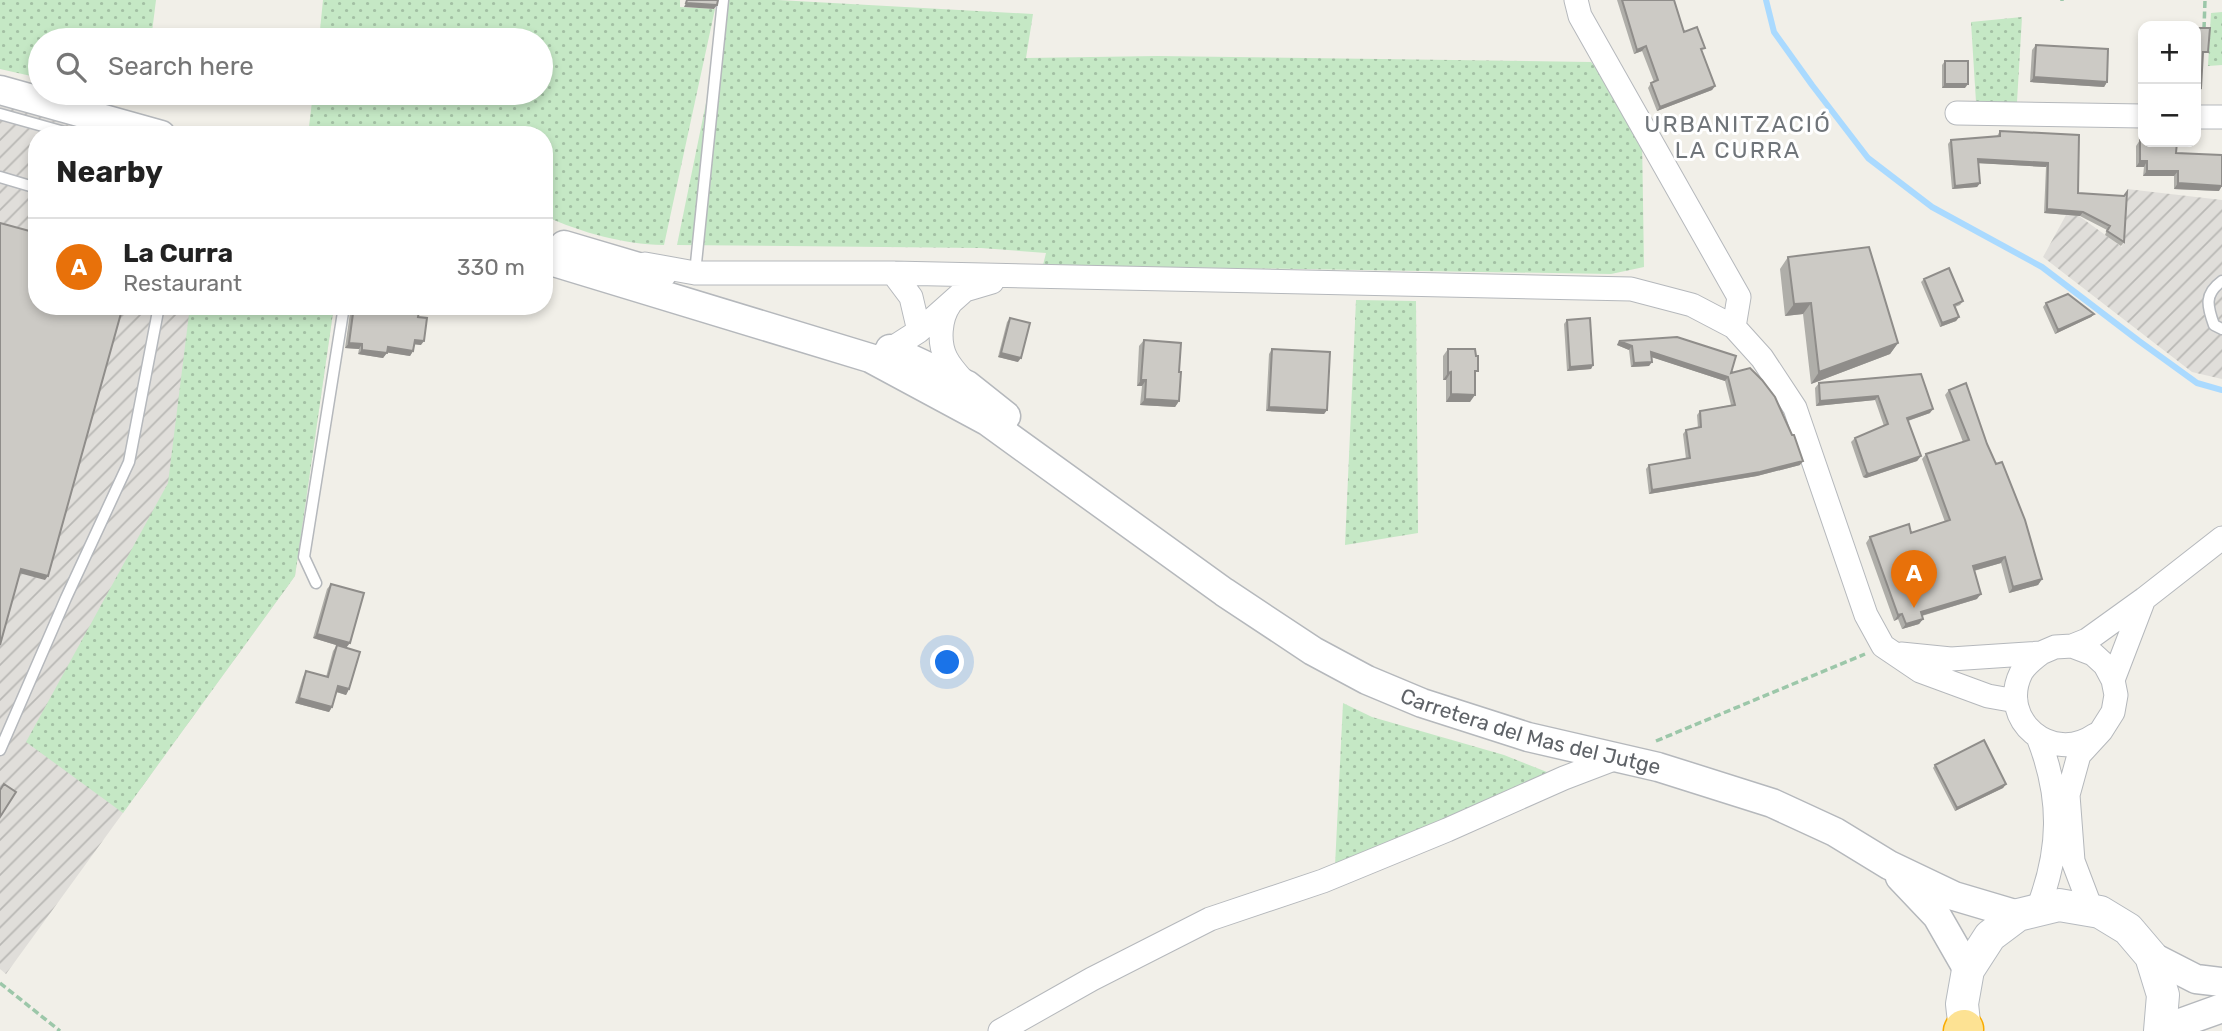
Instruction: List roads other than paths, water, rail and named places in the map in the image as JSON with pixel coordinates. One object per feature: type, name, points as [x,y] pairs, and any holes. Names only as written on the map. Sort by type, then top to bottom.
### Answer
[{"type":"main road","points":[[1964,1030],[1962,1004],[1968,970],[1990,936],[2028,913],[2059,905],[2100,912],[2128,929],[2151,956],[2163,995],[2161,1030]]},
{"type":"street","points":[[1576,0],[1580,16],[1739,297],[1734,327]]},
{"type":"street","points":[[0,90],[28,98]]},
{"type":"street","points":[[54,105],[129,126]]},
{"type":"street","points":[[1957,113],[2138,116]]},
{"type":"street","points":[[2201,117],[2222,117]]},
{"type":"street","points":[[553,243],[612,268],[881,354],[967,386]]},
{"type":"street","points":[[553,259],[612,268],[695,273],[1026,275],[1632,289],[1692,305],[1734,327],[1762,358],[1795,408],[1866,615],[1889,650],[1920,671],[1988,696],[2016,701]]},
{"type":"street","points":[[893,273],[911,297],[919,331]]},
{"type":"street","points":[[881,354],[919,331],[965,290],[1026,275]]},
{"type":"street","points":[[951,302],[942,315],[944,349],[946,358],[967,386],[1077,470],[1190,566]]},
{"type":"street","points":[[881,354],[987,421],[1190,566]]},
{"type":"street","points":[[1889,650],[1951,659],[2041,653],[2072,646],[2087,639],[2144,598],[2222,538]]},
{"type":"street","name":"Carretera del Mas del Jutge","points":[[1190,566],[1313,651],[1367,680],[1422,703],[1528,737],[1619,757],[1772,803],[1835,832],[1889,865],[1954,896],[2028,913]]},
{"type":"street","points":[[2113,680],[2144,598]]},
{"type":"street","points":[[2072,646],[2093,654],[2105,665],[2113,680],[2116,695],[2113,712],[2101,731],[2079,755],[2068,795],[2073,861],[2092,911]]},
{"type":"street","points":[[2041,653],[2022,672],[2016,689],[2021,718],[2031,732],[2054,744],[2069,746],[2086,741],[2101,731]]},
{"type":"street","points":[[2028,913],[2045,891],[2056,845],[2053,779],[2038,737]]},
{"type":"street","points":[[1000,1031],[1092,979],[1210,919],[1323,881],[1619,757]]},
{"type":"street","name":"Carretera del Mas del Jutge","points":[[1889,865],[1937,916],[1968,970]]},
{"type":"street","points":[[2151,956],[2196,979],[2222,982]]},
{"type":"street","points":[[2161,1030],[2222,1008]]},
{"type":"lane","points":[[695,273],[723,0]]},
{"type":"lane","points":[[0,114],[43,126]]},
{"type":"lane","points":[[0,177],[28,185]]},
{"type":"lane","points":[[553,265],[612,268]]},
{"type":"lane","points":[[2222,281],[2214,287],[2207,306],[2214,325],[2222,329]]},
{"type":"lane","points":[[0,750],[129,462],[157,315]]},
{"type":"lane","points":[[316,583],[304,557],[343,315]]},
{"type":"waterway","points":[[1766,0],[1774,32],[1868,158],[1932,207],[2042,267],[2197,383],[2222,390]]},
{"type":"place","name":"La Curra","points":[[1914,608]]},
{"type":"district","name":"URBANITZACIÓ LA CURRA","points":[[1738,137]]}]
